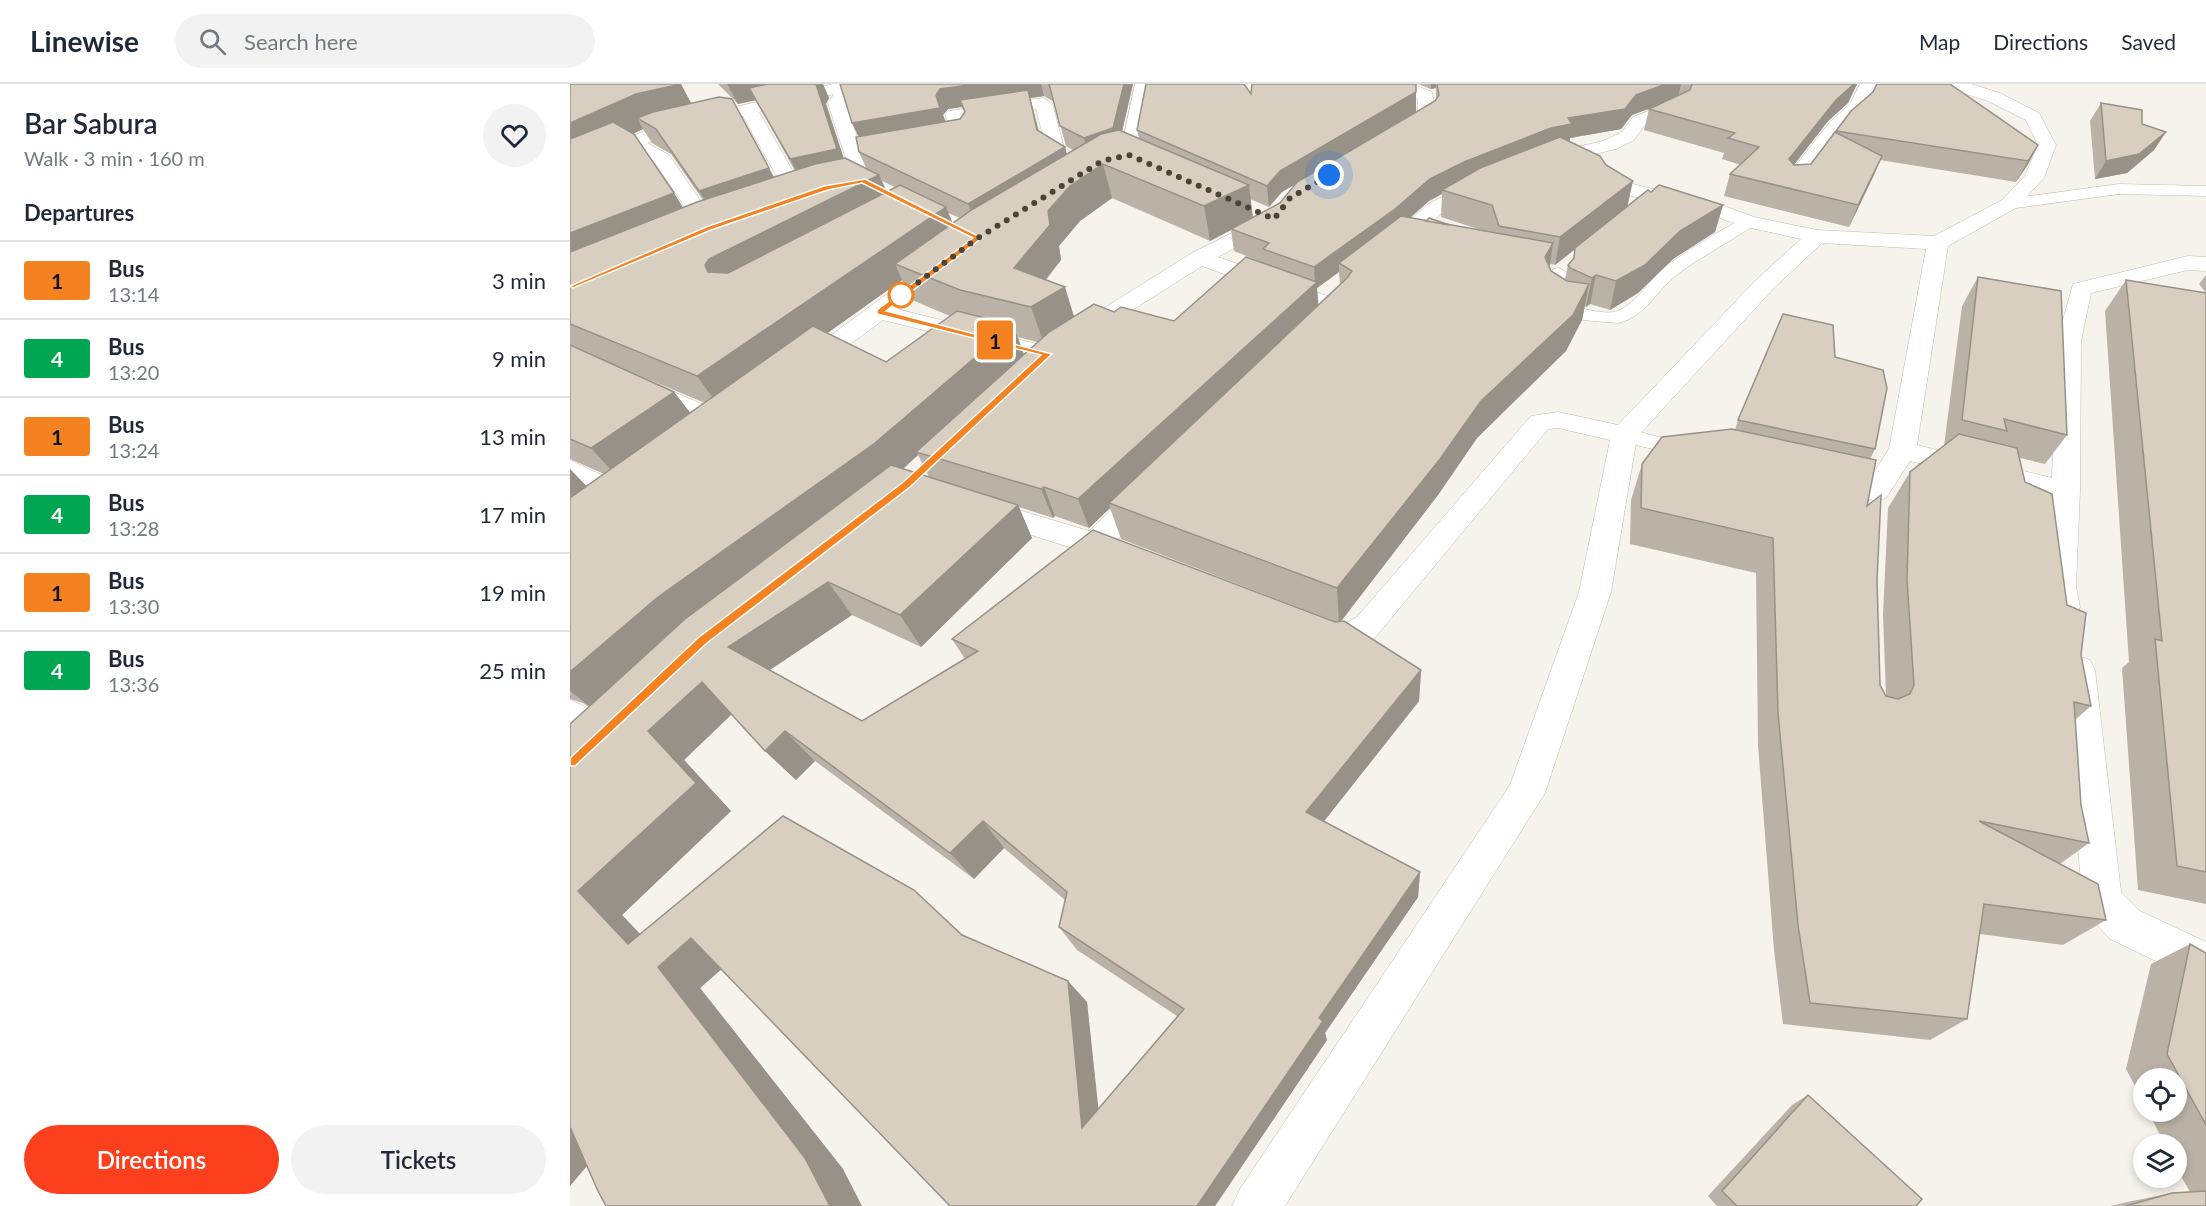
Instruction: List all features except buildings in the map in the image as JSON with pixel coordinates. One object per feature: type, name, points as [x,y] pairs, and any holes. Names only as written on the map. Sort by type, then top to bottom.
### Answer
[{"type":"street","points":[[1069,181],[1108,161],[1143,84]]},
{"type":"street","points":[[1378,146],[1427,116],[1434,95],[1397,84]]},
{"type":"street","points":[[1794,180],[1836,126],[1857,108],[1868,84]]},
{"type":"street","points":[[1556,155],[1581,164],[1630,190],[1715,209],[1749,222],[1817,236],[1938,243],[2009,204],[2034,178],[2047,145],[2033,117],[1994,97],[1954,84]]},
{"type":"street","points":[[570,172],[661,130],[848,85]]},
{"type":"street","points":[[776,206],[817,192],[868,183],[853,153],[837,103],[848,85]]},
{"type":"street","points":[[853,153],[961,134],[954,115],[1043,103],[1055,151],[1108,161],[1149,164]]},
{"type":"street","points":[[1523,168],[1556,155],[1609,145],[1628,136],[1639,121],[1677,105]]},
{"type":"street","points":[[748,108],[817,192]]},
{"type":"street","points":[[632,143],[662,159],[709,228]]},
{"type":"street","points":[[1376,258],[1437,207],[1502,177]]},
{"type":"street","points":[[1023,377],[1048,354],[1271,211]]},
{"type":"street","points":[[687,238],[731,221]]},
{"type":"street","points":[[1257,1206],[1526,793],[1595,592],[1624,435],[1764,285],[1817,236]]},
{"type":"street","points":[[1868,497],[1903,450],[1938,243]]},
{"type":"street","points":[[791,377],[961,250]]},
{"type":"street","points":[[1200,258],[1329,294],[1339,308],[1305,341]]},
{"type":"street","points":[[2206,264],[2188,263],[2081,289],[2069,341],[2066,491],[2060,587],[2080,679],[2098,875],[2103,902],[2125,925],[2206,964]]},
{"type":"street","points":[[880,312],[1048,354]]},
{"type":"street","points":[[570,354],[725,424]]},
{"type":"street","points":[[1293,622],[1338,639],[1354,637],[1368,626],[1540,422],[1558,420],[1624,435]]},
{"type":"street","points":[[1903,450],[2066,491]]},
{"type":"street","points":[[570,469],[624,497]]},
{"type":"street","points":[[1094,544],[1161,479]]},
{"type":"street","points":[[961,502],[1094,544],[1127,557]]},
{"type":"street","points":[[570,715],[598,738]]},
{"type":"lane","points":[[2009,204],[2119,189],[2206,191]]},
{"type":"lane","points":[[1635,212],[1651,195]]},
{"type":"lane","points":[[1424,219],[1444,225]]},
{"type":"lane","points":[[1558,273],[1559,285],[1551,292],[1554,302],[1568,311],[1618,318],[1635,308],[1671,271],[1749,222]]},
{"type":"lane","points":[[1395,243],[1418,247]]},
{"type":"lane","points":[[1538,269],[1558,273],[1574,261]]},
{"type":"lane","points":[[1624,435],[1711,456]]},
{"type":"bus line","name":"1","points":[[570,286],[621,267],[709,228],[826,188],[863,181],[978,238],[880,312],[1048,354],[906,485],[703,640],[600,737],[570,762]]},
{"type":"route","points":[[901,295],[978,238],[1102,161],[1129,155],[1274,219],[1290,198],[1329,175]]}]
